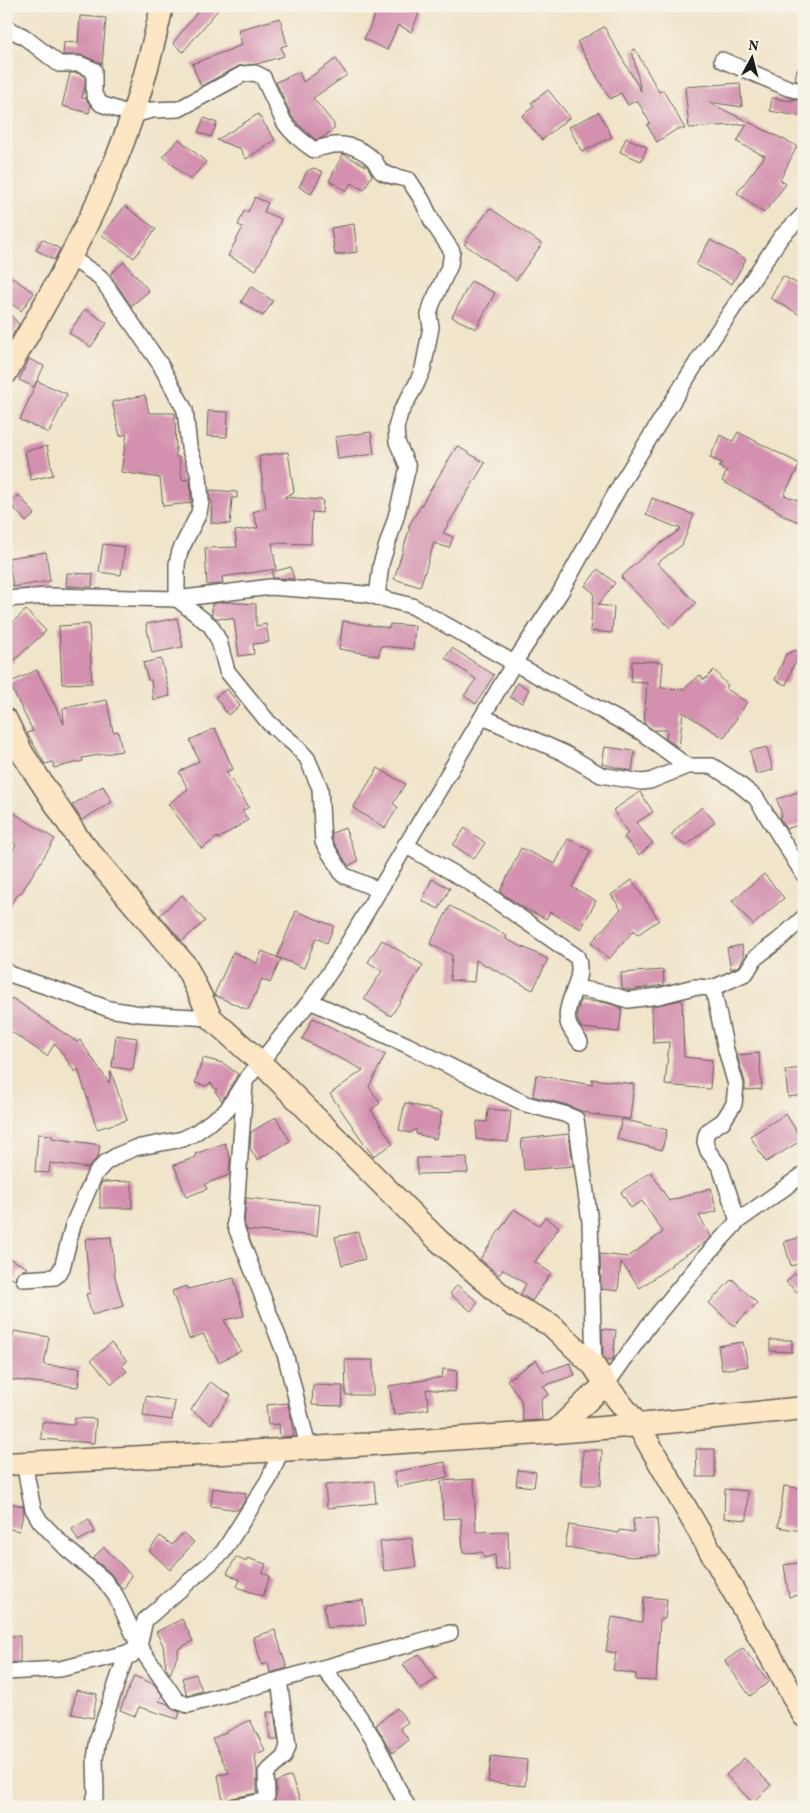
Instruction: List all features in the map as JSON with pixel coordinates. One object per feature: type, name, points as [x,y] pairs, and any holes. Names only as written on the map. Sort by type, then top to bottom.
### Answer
[{"type":"street","points":[[6,373],[70,257],[108,180],[133,115],[152,50],[162,6]]},
{"type":"street","points":[[6,28],[23,36],[59,64],[79,64],[94,70],[94,95],[101,104],[133,115],[152,110],[179,109],[243,74],[255,73],[263,77],[288,129],[314,150],[328,145],[350,145],[373,159],[380,170],[388,175],[409,180],[422,200],[433,223],[452,250],[450,265],[432,304],[430,336],[423,369],[400,413],[396,428],[396,442],[408,468],[396,517],[380,564],[378,597]]},
{"type":"street","points":[[722,60],[788,88],[804,92]]},
{"type":"street","points":[[24,1279],[55,1277],[62,1268],[73,1224],[95,1174],[105,1163],[135,1148],[183,1139],[195,1133],[226,1110],[245,1081],[310,1001],[338,960],[514,664],[560,593],[622,482],[694,367],[781,238],[804,214]]},
{"type":"street","points":[[70,257],[100,277],[160,364],[185,410],[189,447],[199,476],[202,501],[199,512],[180,551],[177,564],[176,598]]},
{"type":"street","points":[[6,599],[48,596],[176,598],[270,587],[366,594],[412,606],[514,664],[641,732],[687,766]]},
{"type":"street","points":[[176,598],[211,626],[219,642],[227,671],[269,723],[307,758],[320,788],[323,842],[343,875],[379,890]]},
{"type":"street","points":[[483,717],[564,753],[601,775],[641,782],[650,781],[687,766],[712,766],[734,780],[756,798],[804,875]]},
{"type":"street","points":[[6,720],[22,753],[78,838],[186,966],[211,1018],[261,1063],[438,1240],[514,1306],[551,1325],[594,1366],[606,1385],[638,1425],[804,1716]]},
{"type":"street","points":[[405,845],[472,884],[577,957],[580,964],[576,988],[567,1012],[568,1024],[580,1042]]},
{"type":"street","points":[[576,988],[609,994],[628,1000],[659,996],[694,987],[714,988],[746,973],[754,958],[779,940],[804,917]]},
{"type":"street","points":[[7,974],[108,1009],[140,1014],[211,1018]]},
{"type":"street","points":[[714,988],[726,1050],[736,1085],[734,1104],[723,1121],[708,1131],[705,1142],[708,1151],[720,1167],[738,1221]]},
{"type":"street","points":[[310,1001],[407,1044],[526,1104],[576,1119],[590,1222],[594,1366]]},
{"type":"street","points":[[245,1081],[236,1225],[286,1357],[308,1448]]},
{"type":"street","points":[[555,1432],[606,1385],[648,1326],[704,1258],[738,1221],[804,1174]]},
{"type":"street","points":[[450,1633],[188,1705],[182,1704],[150,1663],[133,1650],[116,1596],[104,1580],[66,1548],[40,1521],[33,1509],[15,1464],[281,1450],[555,1432],[804,1408]]},
{"type":"street","points":[[92,1807],[96,1794],[95,1759],[98,1738],[144,1620],[223,1552],[269,1479],[281,1450]]},
{"type":"street","points":[[6,1672],[60,1669],[133,1650]]},
{"type":"street","points":[[323,1668],[338,1687],[380,1752],[397,1789],[408,1807]]},
{"type":"street","points":[[234,1807],[264,1801],[267,1796],[266,1773],[284,1757],[288,1746],[278,1680]]},
{"type":"building","points":[[202,6],[221,6],[183,52],[173,43]]},
{"type":"building","points":[[379,6],[385,6],[393,10],[395,6],[402,6],[419,14],[411,32],[398,25],[387,50],[364,39]]},
{"type":"building","points":[[80,16],[106,18],[102,64],[82,55],[63,55],[64,42],[78,43]]},
{"type":"building","points":[[280,18],[287,45],[281,47],[284,56],[257,64],[239,66],[201,86],[192,64],[242,45],[238,30]]},
{"type":"building","points":[[604,27],[641,91],[632,50],[635,49],[659,92],[663,90],[685,129],[677,129],[657,142],[647,125],[650,123],[637,100],[628,105],[621,93],[610,99],[577,42]]},
{"type":"building","points":[[336,59],[347,75],[313,98],[334,124],[334,129],[324,137],[316,140],[292,117],[276,82],[299,72],[303,82]]},
{"type":"building","points":[[797,69],[804,70],[804,82],[795,80]]},
{"type":"building","points":[[70,73],[85,76],[82,98],[86,99],[91,106],[89,113],[62,106]]},
{"type":"building","points":[[740,83],[742,107],[708,102],[797,146],[780,180],[786,184],[764,213],[737,193],[765,156],[737,142],[747,124],[689,128],[685,87]]},
{"type":"building","points":[[548,90],[570,117],[542,140],[522,116],[534,106],[531,103]]},
{"type":"building","points":[[772,98],[804,101],[804,117],[770,111]]},
{"type":"building","points":[[599,112],[612,137],[582,152],[569,127]]},
{"type":"building","points":[[258,114],[275,140],[246,159],[239,147],[217,140]]},
{"type":"building","points":[[204,118],[217,123],[211,137],[198,132]]},
{"type":"building","points":[[626,138],[647,147],[641,161],[620,152]]},
{"type":"building","points":[[179,139],[206,162],[190,180],[163,156]]},
{"type":"building","points":[[343,154],[368,167],[372,175],[364,190],[351,183],[347,191],[329,181]]},
{"type":"building","points":[[314,168],[323,172],[311,194],[299,187],[307,171]]},
{"type":"building","points":[[255,197],[268,203],[264,212],[281,219],[273,240],[256,270],[228,256],[243,227],[238,225],[244,211],[248,212]]},
{"type":"building","points":[[125,206],[156,229],[134,258],[102,235]]},
{"type":"building","points":[[490,208],[542,244],[516,280],[464,244]]},
{"type":"building","points":[[354,224],[357,252],[335,255],[331,228]]},
{"type":"building","points":[[42,239],[60,249],[54,260],[36,250]]},
{"type":"building","points":[[710,240],[746,259],[732,284],[696,265]]},
{"type":"building","points":[[124,262],[149,291],[131,306],[110,274]]},
{"type":"building","points":[[6,273],[34,293],[21,311],[6,300]]},
{"type":"building","points":[[783,276],[804,287],[804,317],[770,298]]},
{"type":"building","points":[[471,281],[495,293],[476,329],[452,317]]},
{"type":"building","points":[[251,286],[273,301],[263,316],[241,302]]},
{"type":"building","points":[[85,309],[107,323],[91,347],[69,333]]},
{"type":"building","points":[[6,310],[19,324],[12,336],[6,341]]},
{"type":"building","points":[[29,359],[44,366],[34,387],[19,380]]},
{"type":"building","points":[[37,381],[67,394],[49,433],[20,420]]},
{"type":"building","points":[[145,395],[149,413],[175,413],[176,457],[179,457],[182,480],[190,479],[191,503],[163,506],[160,478],[121,472],[127,434],[120,436],[112,402]]},
{"type":"building","points":[[208,411],[228,412],[227,437],[207,436]]},
{"type":"building","points":[[371,432],[374,454],[338,459],[335,437]]},
{"type":"building","points":[[738,432],[800,464],[784,495],[804,503],[804,524],[781,515],[782,513],[722,481],[727,471],[719,467],[722,463],[710,458],[720,435],[733,441]]},
{"type":"building","points":[[47,446],[53,475],[31,480],[25,451]]},
{"type":"building","points":[[457,446],[485,463],[443,533],[453,537],[449,548],[434,543],[420,587],[394,579],[410,527],[408,527]]},
{"type":"building","points":[[288,452],[294,492],[284,497],[323,500],[322,513],[312,512],[311,544],[272,543],[276,569],[222,577],[223,584],[207,585],[205,548],[237,547],[235,531],[258,528],[253,512],[266,508],[259,456]]},
{"type":"building","points":[[210,490],[237,492],[237,498],[232,498],[230,524],[211,523],[212,501],[210,501]]},
{"type":"building","points":[[19,495],[35,514],[26,522],[10,503]]},
{"type":"building","points":[[652,498],[694,515],[682,545],[657,563],[696,603],[670,628],[621,577],[645,555],[681,529],[646,515]]},
{"type":"building","points":[[103,544],[125,547],[121,575],[99,572]]},
{"type":"building","points":[[46,552],[50,581],[13,587],[8,558]]},
{"type":"building","points":[[291,567],[294,579],[273,578],[272,572]]},
{"type":"building","points":[[598,569],[615,583],[598,605],[614,607],[612,633],[590,631],[594,593],[585,586]]},
{"type":"building","points":[[67,573],[93,574],[92,587],[66,586]]},
{"type":"building","points":[[223,602],[256,604],[256,626],[266,624],[269,642],[253,644],[254,654],[239,656],[234,619],[216,618],[212,615],[212,604]]},
{"type":"building","points":[[26,610],[46,631],[6,668],[6,628]]},
{"type":"building","points":[[177,618],[183,647],[152,653],[146,624]]},
{"type":"building","points":[[343,621],[389,628],[390,624],[415,626],[413,649],[381,646],[379,656],[339,649]]},
{"type":"building","points":[[89,624],[92,683],[62,684],[59,626]]},
{"type":"building","points":[[452,648],[494,675],[476,704],[464,696],[476,679],[445,658]]},
{"type":"building","points":[[796,650],[801,661],[794,664],[786,685],[775,680],[786,654]]},
{"type":"building","points":[[161,659],[170,696],[153,700],[151,680],[148,680],[143,663]]},
{"type":"building","points":[[632,661],[663,662],[661,688],[684,689],[700,675],[704,680],[714,670],[728,686],[725,688],[747,702],[724,738],[683,712],[679,748],[666,739],[667,730],[653,730],[644,723],[647,683],[631,682]]},
{"type":"building","points":[[37,670],[64,724],[63,708],[107,700],[113,732],[118,731],[122,751],[82,758],[83,761],[54,768],[53,762],[45,764],[27,733],[33,731],[9,683]]},
{"type":"building","points":[[517,683],[529,689],[522,703],[510,697]]},
{"type":"building","points":[[227,689],[240,706],[228,715],[215,697]]},
{"type":"building","points":[[215,728],[233,769],[226,772],[249,807],[242,811],[248,820],[218,839],[217,837],[202,849],[168,804],[188,789],[179,772],[199,761],[190,740]]},
{"type":"building","points":[[605,747],[635,751],[632,771],[602,764]]},
{"type":"building","points":[[767,747],[773,770],[756,774],[750,751]]},
{"type":"building","points":[[378,768],[405,784],[393,804],[398,807],[385,828],[353,808]]},
{"type":"building","points":[[103,786],[112,802],[82,820],[72,805]]},
{"type":"building","points":[[804,790],[804,823],[786,829],[779,817],[782,816],[777,799]]},
{"type":"building","points":[[640,792],[653,812],[636,823],[653,843],[639,855],[624,837],[628,833],[613,810]]},
{"type":"building","points":[[702,807],[715,822],[686,846],[671,835]]},
{"type":"building","points":[[6,808],[55,839],[21,893],[6,910],[6,861],[16,845],[6,839]]},
{"type":"building","points":[[345,828],[358,861],[348,866],[332,839],[332,833]]},
{"type":"building","points":[[465,828],[485,843],[474,859],[453,845]]},
{"type":"building","points":[[568,839],[591,851],[572,887],[596,901],[581,929],[550,912],[546,919],[522,907],[500,892],[521,848],[555,864]]},
{"type":"building","points":[[764,874],[784,898],[753,925],[732,901]]},
{"type":"building","points":[[432,879],[450,888],[439,909],[422,901]]},
{"type":"building","points":[[632,880],[659,920],[637,935],[634,930],[609,959],[591,943],[621,909],[611,895]]},
{"type":"building","points":[[182,895],[205,921],[182,941],[160,915]]},
{"type":"building","points":[[450,906],[507,936],[506,939],[548,959],[533,990],[476,960],[474,982],[450,980],[452,955],[430,944]]},
{"type":"building","points":[[296,911],[334,926],[327,943],[316,938],[304,968],[277,957]]},
{"type":"building","points":[[382,940],[423,965],[391,1016],[364,999],[382,971],[368,962]]},
{"type":"building","points":[[742,945],[744,957],[739,966],[731,969],[727,948]]},
{"type":"building","points":[[262,951],[281,959],[270,983],[262,979],[248,1010],[214,995],[233,952],[257,963]]},
{"type":"building","points":[[663,970],[664,985],[629,990],[622,988],[621,973]]},
{"type":"building","points":[[12,998],[77,1042],[80,1040],[109,1083],[111,1071],[127,1120],[97,1129],[78,1069],[75,1072],[55,1043],[47,1056],[6,1028],[6,1006]]},
{"type":"building","points":[[580,1000],[607,1003],[622,1008],[619,1032],[582,1028],[578,1022],[577,1014]]},
{"type":"building","points":[[682,1000],[684,1057],[712,1060],[710,1089],[665,1085],[669,1042],[653,1043],[652,1006]]},
{"type":"building","points":[[313,1018],[384,1054],[386,1053],[369,1087],[380,1103],[371,1110],[393,1144],[373,1156],[330,1094],[363,1070],[302,1039]]},
{"type":"building","points":[[116,1035],[137,1038],[133,1070],[112,1067]]},
{"type":"building","points":[[759,1053],[762,1089],[745,1090],[745,1082],[737,1055]]},
{"type":"building","points":[[203,1058],[223,1063],[238,1074],[222,1101],[215,1091],[217,1089],[211,1083],[206,1086],[195,1083]]},
{"type":"building","points":[[804,1068],[804,1095],[788,1097],[785,1070]]},
{"type":"building","points":[[536,1075],[592,1085],[592,1079],[634,1084],[630,1119],[589,1114],[567,1105],[533,1096]]},
{"type":"building","points":[[405,1103],[442,1112],[436,1139],[416,1134],[416,1129],[410,1133],[399,1130]]},
{"type":"building","points":[[488,1109],[511,1111],[508,1142],[476,1139],[477,1121],[487,1122]]},
{"type":"building","points":[[786,1114],[802,1140],[766,1162],[750,1136]]},
{"type":"building","points":[[276,1117],[290,1141],[257,1160],[250,1148],[251,1132]]},
{"type":"building","points":[[622,1119],[667,1130],[662,1150],[617,1139]]},
{"type":"building","points":[[38,1134],[100,1145],[98,1157],[88,1168],[50,1163],[49,1173],[35,1172]]},
{"type":"building","points":[[569,1134],[573,1166],[524,1170],[521,1139]]},
{"type":"building","points":[[225,1143],[230,1158],[229,1175],[205,1184],[207,1189],[186,1197],[174,1165],[196,1157],[195,1154]]},
{"type":"building","points":[[467,1157],[468,1173],[417,1174],[417,1158]]},
{"type":"building","points":[[651,1172],[669,1201],[711,1188],[717,1211],[699,1216],[711,1236],[706,1242],[671,1264],[640,1288],[621,1262],[618,1291],[601,1289],[600,1254],[628,1257],[663,1232],[642,1201],[631,1208],[621,1192]]},
{"type":"building","points":[[132,1181],[132,1208],[100,1208],[100,1186],[102,1182]]},
{"type":"building","points":[[246,1198],[320,1205],[317,1236],[247,1230],[244,1224]]},
{"type":"building","points":[[514,1209],[539,1225],[545,1217],[559,1227],[535,1262],[551,1273],[532,1301],[521,1294],[526,1284],[503,1269],[499,1275],[480,1259]]},
{"type":"building","points":[[358,1232],[365,1259],[342,1265],[335,1237]]},
{"type":"building","points":[[804,1236],[804,1262],[791,1266],[784,1242]]},
{"type":"building","points":[[111,1237],[115,1277],[123,1306],[92,1315],[86,1294],[90,1293],[85,1239]]},
{"type":"building","points":[[6,1257],[28,1268],[18,1272],[15,1280],[6,1276]]},
{"type":"building","points":[[795,1273],[804,1281],[804,1284],[797,1292],[786,1282]]},
{"type":"building","points":[[234,1278],[244,1316],[224,1320],[241,1351],[219,1362],[203,1334],[189,1339],[172,1291],[187,1286],[188,1289]]},
{"type":"building","points":[[732,1279],[757,1303],[734,1326],[709,1303]]},
{"type":"building","points":[[457,1285],[478,1302],[471,1311],[450,1294]]},
{"type":"building","points":[[602,1329],[616,1330],[613,1360],[603,1357]]},
{"type":"building","points":[[14,1331],[49,1337],[44,1365],[80,1368],[78,1387],[6,1379],[6,1364],[9,1364]]},
{"type":"building","points":[[770,1340],[792,1340],[792,1352],[770,1351]]},
{"type":"building","points":[[743,1342],[748,1366],[722,1370],[718,1346]]},
{"type":"building","points":[[111,1343],[127,1361],[122,1366],[127,1371],[112,1384],[91,1360]]},
{"type":"building","points":[[345,1360],[373,1360],[373,1395],[346,1395]]},
{"type":"building","points":[[536,1360],[544,1372],[570,1363],[575,1375],[543,1386],[549,1394],[541,1400],[542,1420],[523,1421],[521,1400],[507,1380]]},
{"type":"building","points":[[443,1369],[457,1371],[455,1392],[426,1389],[429,1409],[394,1415],[389,1386],[442,1377]]},
{"type":"building","points":[[210,1382],[231,1395],[211,1424],[191,1410]]},
{"type":"building","points":[[313,1385],[343,1386],[342,1406],[312,1405]]},
{"type":"building","points":[[146,1396],[175,1401],[172,1420],[143,1416]]},
{"type":"building","points":[[288,1403],[294,1436],[280,1437],[279,1424],[268,1425],[266,1405]]},
{"type":"building","points":[[75,1418],[96,1419],[94,1443],[41,1439],[42,1422],[74,1425]]},
{"type":"building","points":[[696,1449],[715,1449],[715,1477],[697,1477]]},
{"type":"building","points":[[583,1450],[602,1450],[601,1485],[582,1485]]},
{"type":"building","points":[[445,1462],[448,1477],[397,1487],[394,1472]]},
{"type":"building","points":[[518,1470],[536,1472],[534,1487],[516,1485]]},
{"type":"building","points":[[474,1479],[476,1532],[508,1531],[509,1569],[496,1570],[495,1555],[484,1558],[482,1552],[463,1553],[461,1518],[443,1519],[441,1481]]},
{"type":"building","points":[[374,1481],[376,1503],[327,1508],[325,1485]]},
{"type":"building","points":[[784,1486],[804,1489],[804,1517],[801,1531],[778,1527]]},
{"type":"building","points":[[213,1488],[246,1493],[245,1500],[238,1510],[211,1506]]},
{"type":"building","points":[[725,1489],[748,1491],[747,1520],[724,1518]]},
{"type":"building","points":[[6,1502],[23,1506],[24,1511],[19,1531],[6,1528]]},
{"type":"building","points":[[657,1518],[660,1555],[631,1557],[565,1547],[569,1525],[619,1533],[619,1530],[634,1532],[633,1519]]},
{"type":"building","points":[[89,1519],[95,1532],[78,1541],[72,1529]]},
{"type":"building","points":[[183,1533],[194,1542],[170,1570],[149,1550],[160,1536],[172,1545]]},
{"type":"building","points":[[412,1538],[416,1567],[384,1571],[380,1542]]},
{"type":"building","points":[[104,1547],[131,1575],[124,1589],[93,1558]]},
{"type":"building","points":[[236,1557],[246,1562],[247,1558],[266,1564],[263,1573],[270,1576],[263,1596],[237,1587],[240,1580],[227,1573]]},
{"type":"building","points":[[804,1562],[804,1594],[789,1597],[784,1565]]},
{"type":"building","points":[[644,1597],[667,1599],[665,1619],[660,1619],[656,1681],[636,1680],[636,1674],[613,1670],[616,1653],[606,1651],[612,1617],[642,1622]]},
{"type":"building","points":[[363,1600],[366,1624],[327,1628],[324,1604]]},
{"type":"building","points":[[182,1619],[193,1641],[178,1649],[178,1654],[170,1674],[166,1668],[163,1645],[156,1632]]},
{"type":"building","points":[[275,1630],[287,1668],[270,1673],[268,1663],[262,1665],[253,1637]]},
{"type":"building","points":[[6,1636],[20,1636],[20,1662],[6,1663]]},
{"type":"building","points":[[743,1648],[769,1682],[750,1696],[725,1661]]},
{"type":"building","points":[[419,1654],[436,1679],[420,1690],[403,1664]]},
{"type":"building","points":[[196,1674],[202,1691],[187,1695],[182,1678]]},
{"type":"building","points":[[134,1676],[154,1684],[162,1695],[159,1701],[168,1704],[173,1710],[180,1712],[178,1719],[139,1707],[135,1716],[120,1710]]},
{"type":"building","points":[[76,1690],[97,1694],[93,1718],[72,1714]]},
{"type":"building","points":[[397,1708],[408,1722],[400,1728],[409,1740],[392,1753],[376,1725]]},
{"type":"building","points":[[267,1712],[274,1712],[278,1740],[270,1740]]},
{"type":"building","points":[[250,1720],[265,1750],[255,1755],[257,1793],[227,1800],[224,1807],[218,1775],[229,1773],[212,1739]]},
{"type":"building","points":[[491,1756],[527,1760],[525,1786],[488,1782]]},
{"type":"building","points":[[744,1758],[771,1785],[753,1803],[726,1775]]},
{"type":"building","points":[[291,1776],[301,1803],[291,1807],[271,1807],[276,1796],[276,1782]]}]
